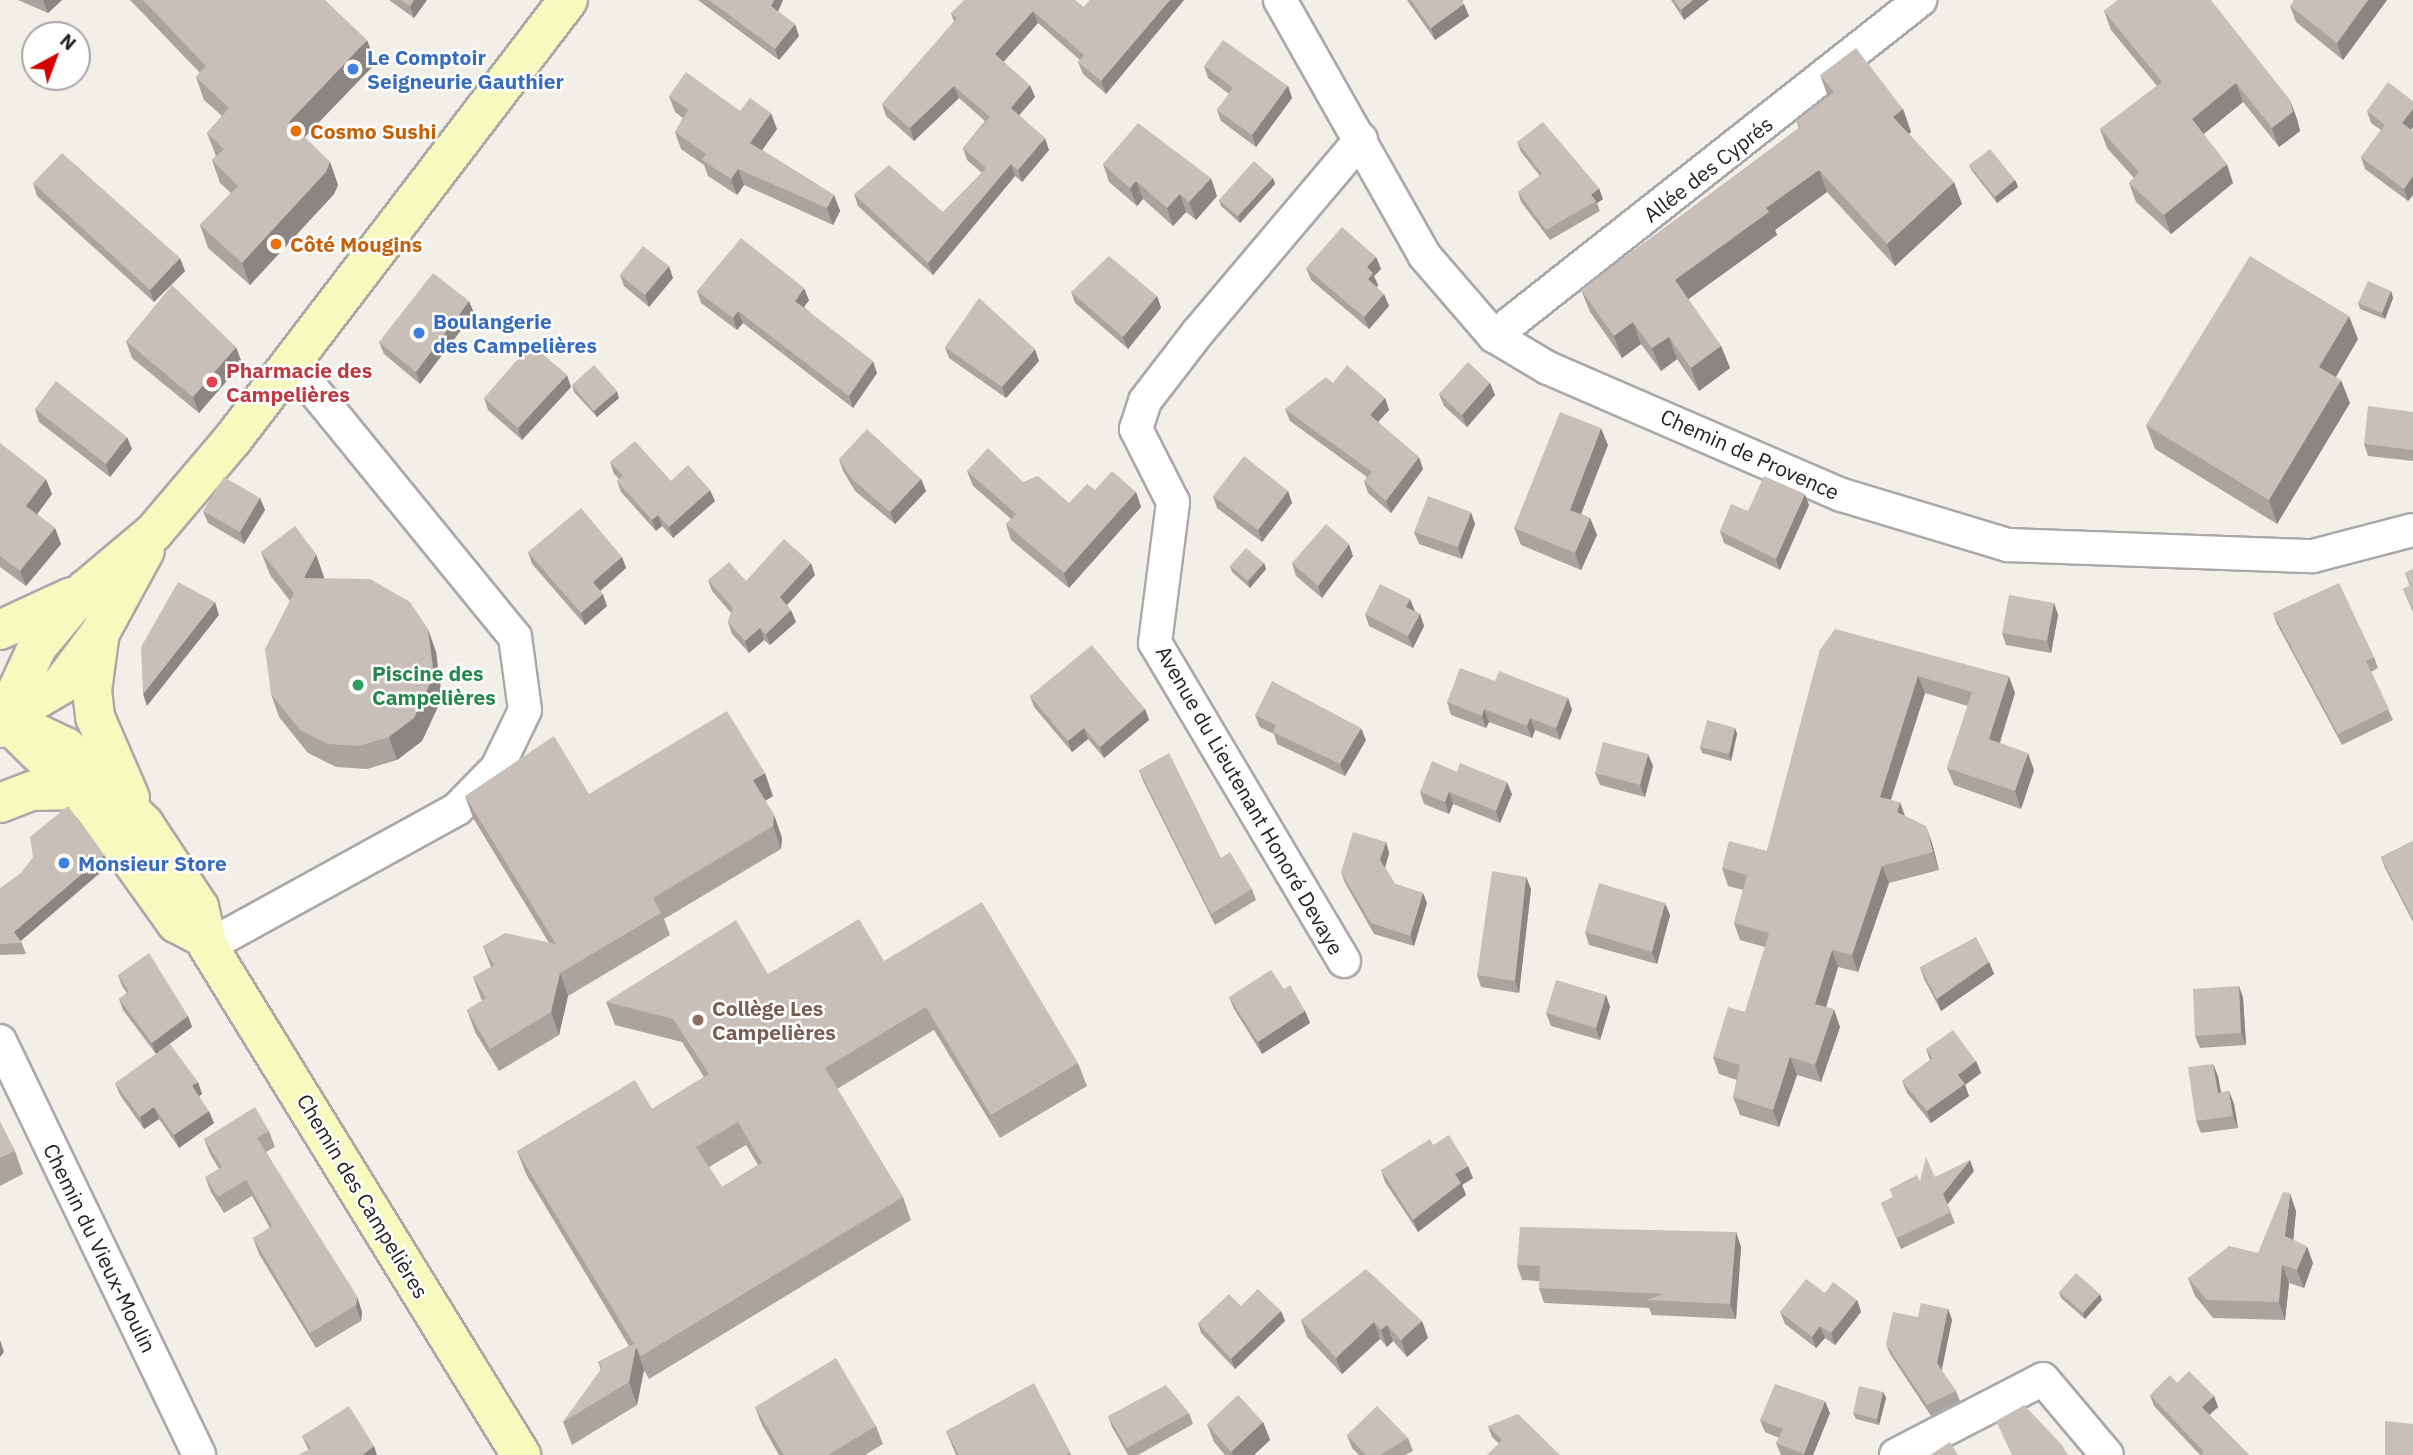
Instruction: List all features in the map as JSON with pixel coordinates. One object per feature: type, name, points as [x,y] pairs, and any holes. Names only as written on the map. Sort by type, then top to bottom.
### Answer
[{"type":"main road","points":[[1,719],[37,647],[85,590],[154,532],[292,364],[568,0]]},
{"type":"main road","points":[[1,719],[61,685],[100,633],[154,532]]},
{"type":"main road","points":[[0,631],[85,590]]},
{"type":"main road","points":[[100,633],[92,691],[95,717],[144,824]]},
{"type":"main road","name":"Chemin des Campelières","points":[[1,719],[46,767],[76,790],[121,841],[176,923],[206,942]]},
{"type":"main road","name":"Chemin des Campelières","points":[[1,719],[66,747],[144,824],[199,907],[206,942],[521,1455]]},
{"type":"main road","points":[[0,803],[32,791],[76,790]]},
{"type":"street","name":"Chemin de Provence","points":[[1280,0],[1424,255],[1494,336],[1548,368],[1842,495],[2008,545],[2313,556],[2413,530]]},
{"type":"street","name":"Allée des Cyprés","points":[[1494,336],[1920,0]]},
{"type":"street","name":"Avenue du Lieutenant Honoré Devaye","points":[[1344,961],[1155,643],[1173,502],[1136,429],[1146,401],[1199,331],[1360,139]]},
{"type":"street","points":[[206,942],[457,809],[497,768],[525,710],[515,637],[292,364]]},
{"type":"street","name":"Chemin du Vieux-Moulin","points":[[0,1041],[199,1455]]},
{"type":"street","points":[[1896,1455],[2043,1379],[2107,1455]]},
{"type":"building","points":[[143,0],[325,0],[367,40],[289,122],[330,162],[326,172],[242,263],[200,225],[238,186],[212,160],[224,149],[207,133],[229,108],[196,77],[206,66]]},
{"type":"building","points":[[401,0],[414,0],[410,6]]},
{"type":"building","points":[[709,0],[774,0],[771,6],[795,24],[775,49]]},
{"type":"building","points":[[964,0],[1075,0],[1084,7],[1090,0],[1170,0],[1101,81],[1078,62],[1084,55],[1033,11],[995,54],[1030,85],[1011,108],[1045,138],[1018,170],[1011,164],[928,263],[854,194],[889,165],[943,212],[986,168],[963,148],[990,117],[954,86],[910,128],[882,104],[957,18],[951,13]]},
{"type":"building","points":[[1411,0],[1461,0],[1464,4],[1431,28]]},
{"type":"building","points":[[1674,0],[1693,0],[1681,10]]},
{"type":"building","points":[[2118,0],[2211,0],[2290,100],[2293,112],[2272,128],[2236,83],[2192,119],[2227,164],[2164,215],[2129,183],[2139,172],[2100,129],[2162,82],[2104,11]]},
{"type":"building","points":[[2294,0],[2368,0],[2337,43],[2290,6]]},
{"type":"building","points":[[1223,40],[1288,86],[1252,135],[1217,110],[1233,88],[1204,66]]},
{"type":"building","points":[[1856,48],[1903,109],[1893,117],[1954,182],[1887,244],[1819,170],[1766,208],[1769,212],[1675,280],[1721,346],[1691,368],[1669,337],[1652,348],[1633,322],[1614,336],[1581,290],[1801,127],[1796,121],[1834,92],[1820,75]]},
{"type":"building","points":[[686,72],[740,111],[750,98],[771,113],[750,143],[834,195],[827,208],[738,169],[731,179],[702,160],[706,154],[675,132],[688,110],[669,96]]},
{"type":"building","points":[[2388,82],[2413,101],[2413,109],[2402,123],[2413,131],[2413,176],[2404,189],[2361,157],[2385,125],[2367,111]]},
{"type":"building","points":[[1543,122],[1599,188],[1591,195],[1596,201],[1546,230],[1518,192],[1542,174],[1517,142]]},
{"type":"building","points":[[1138,123],[1211,178],[1189,202],[1180,194],[1167,208],[1136,181],[1130,188],[1103,164]]},
{"type":"building","points":[[1990,149],[2015,180],[1995,197],[1969,165]]},
{"type":"building","points":[[62,153],[180,258],[150,290],[33,183]]},
{"type":"building","points":[[1254,161],[1273,178],[1238,216],[1219,200]]},
{"type":"building","points":[[1342,227],[1376,257],[1367,267],[1373,273],[1368,279],[1384,294],[1364,317],[1306,268]]},
{"type":"building","points":[[741,238],[804,288],[795,301],[873,361],[849,396],[738,311],[733,318],[697,291]]},
{"type":"building","points":[[643,246],[669,266],[645,295],[620,275]]},
{"type":"building","points":[[1109,256],[1157,296],[1123,337],[1071,292]]},
{"type":"building","points":[[2250,256],[2349,316],[2319,367],[2341,380],[2269,500],[2146,425]]},
{"type":"building","points":[[433,273],[469,301],[416,372],[379,342]]},
{"type":"building","points":[[2368,281],[2391,291],[2382,313],[2358,303]]},
{"type":"building","points":[[172,285],[236,347],[193,397],[126,341]]},
{"type":"building","points":[[979,298],[1035,349],[1002,387],[945,347]]},
{"type":"building","points":[[531,344],[567,375],[518,428],[484,398]]},
{"type":"building","points":[[1468,362],[1490,383],[1462,415],[1439,394]]},
{"type":"building","points":[[594,365],[617,391],[594,411],[572,385]]},
{"type":"building","points":[[1347,365],[1385,398],[1370,415],[1419,457],[1386,501],[1364,481],[1372,472],[1285,409],[1326,377],[1333,383]]},
{"type":"building","points":[[56,381],[127,437],[106,464],[35,409]]},
{"type":"building","points":[[2368,406],[2413,412],[2413,450],[2364,444]]},
{"type":"building","points":[[1560,412],[1601,428],[1570,510],[1590,518],[1575,553],[1514,528]]},
{"type":"building","points":[[867,429],[921,479],[890,512],[851,478],[839,459]]},
{"type":"building","points":[[635,441],[671,481],[688,465],[710,490],[669,527],[658,515],[652,520],[617,481],[623,476],[610,462]]},
{"type":"building","points":[[0,443],[46,479],[26,506],[55,528],[20,571],[0,556]]},
{"type":"building","points":[[988,448],[1023,482],[1038,476],[1069,503],[1087,484],[1095,490],[1112,471],[1136,492],[1064,573],[1006,524],[1016,514],[967,471]]},
{"type":"building","points":[[1244,456],[1288,491],[1258,530],[1213,496]]},
{"type":"building","points":[[1764,476],[1805,494],[1776,559],[1720,531],[1731,504],[1748,511]]},
{"type":"building","points":[[224,477],[260,498],[240,532],[203,511]]},
{"type":"building","points":[[1428,496],[1471,512],[1458,547],[1414,532]]},
{"type":"building","points":[[581,508],[622,557],[593,582],[603,594],[581,613],[528,552]]},
{"type":"building","points":[[1326,524],[1349,544],[1318,586],[1292,563]]},
{"type":"building","name":"Piscine des Campelières","points":[[295,526],[316,554],[304,578],[370,579],[410,602],[428,629],[434,675],[414,718],[389,737],[359,746],[328,744],[300,730],[271,694],[265,649],[294,593],[261,552]]},
{"type":"building","points":[[784,539],[811,563],[780,597],[791,610],[766,634],[760,628],[745,641],[728,622],[733,608],[708,580],[729,562],[746,581]]},
{"type":"building","points":[[1246,548],[1264,563],[1248,581],[1230,566]]},
{"type":"building","points":[[2413,569],[2413,609],[2403,589],[2411,585],[2405,573]]},
{"type":"building","points":[[178,582],[215,602],[143,694],[141,647]]},
{"type":"building","points":[[2339,583],[2374,657],[2366,661],[2389,709],[2338,734],[2273,613]]},
{"type":"building","points":[[1380,584],[1410,599],[1406,607],[1420,614],[1408,636],[1365,614]]},
{"type":"building","points":[[2009,595],[2054,603],[2047,641],[2002,633]]},
{"type":"building","points":[[1835,629],[2009,676],[1989,739],[2028,753],[2015,791],[1947,768],[1972,692],[1918,676],[1880,797],[1900,802],[1897,812],[1926,826],[1933,852],[1882,866],[1852,955],[1832,950],[1815,1004],[1834,1009],[1815,1065],[1790,1057],[1773,1110],[1733,1097],[1740,1065],[1713,1057],[1728,1007],[1745,1012],[1769,933],[1734,923],[1747,875],[1722,868],[1729,841],[1767,851],[1820,650]]},
{"type":"building","points":[[1092,645],[1145,709],[1100,747],[1084,728],[1068,741],[1030,696]]},
{"type":"building","points":[[1460,668],[1495,681],[1499,671],[1568,698],[1556,728],[1530,718],[1527,726],[1484,709],[1482,716],[1447,702]]},
{"type":"building","points":[[1272,681],[1361,728],[1340,764],[1273,732],[1276,725],[1255,715]]},
{"type":"building","points":[[727,711],[765,773],[753,780],[774,815],[773,826],[653,898],[661,913],[560,973],[551,1012],[490,1049],[467,1010],[486,998],[473,977],[494,965],[483,946],[505,933],[556,944],[465,796],[554,736],[589,794]]},
{"type":"building","points":[[1707,720],[1735,728],[1729,754],[1700,747]]},
{"type":"building","points":[[1603,742],[1648,754],[1640,785],[1595,773]]},
{"type":"building","points":[[1169,753],[1221,858],[1230,852],[1252,889],[1211,914],[1139,770]]},
{"type":"building","points":[[1432,761],[1457,772],[1460,763],[1507,782],[1496,811],[1449,792],[1456,773],[1445,802],[1420,792]]},
{"type":"building","points":[[68,806],[104,855],[14,932],[22,943],[0,944],[0,888],[21,873],[33,857],[30,837]]},
{"type":"building","points":[[1353,832],[1386,842],[1380,860],[1395,884],[1423,893],[1410,936],[1371,923],[1341,872]]},
{"type":"building","points":[[2413,841],[2413,919],[2381,857]]},
{"type":"building","points":[[1492,871],[1526,877],[1515,981],[1477,975]]},
{"type":"building","points":[[1599,883],[1665,903],[1652,952],[1585,932]]},
{"type":"building","points":[[982,902],[1078,1063],[991,1115],[926,1007],[825,1068],[903,1197],[641,1356],[636,1347],[629,1382],[563,1422],[602,1368],[598,1362],[634,1344],[517,1151],[635,1080],[652,1109],[709,1074],[673,1019],[606,1002],[736,920],[768,974],[859,919],[884,961]],"holes":[[[738,1122],[762,1163],[722,1187],[696,1147]]]},
{"type":"building","points":[[1976,937],[1989,962],[1937,999],[1920,967]]},
{"type":"building","points":[[149,953],[188,1016],[152,1043],[119,999],[129,992],[118,975]]},
{"type":"building","points":[[1271,970],[1284,989],[1290,985],[1305,1011],[1258,1042],[1229,997]]},
{"type":"building","points":[[1556,980],[1606,995],[1596,1028],[1546,1013]]},
{"type":"building","points":[[2239,986],[2241,1033],[2195,1036],[2193,989]]},
{"type":"building","points":[[1953,1030],[1976,1061],[1958,1075],[1965,1084],[1927,1111],[1902,1081],[1933,1058],[1926,1049]]},
{"type":"building","points":[[170,1044],[198,1082],[192,1086],[209,1111],[174,1135],[154,1107],[140,1117],[115,1083]]},
{"type":"building","points":[[2213,1064],[2218,1093],[2229,1091],[2233,1116],[2196,1121],[2188,1067]]},
{"type":"building","points":[[255,1107],[269,1131],[257,1138],[357,1296],[356,1305],[310,1333],[253,1238],[272,1226],[246,1180],[218,1197],[205,1177],[222,1167],[204,1139]]},
{"type":"building","points":[[0,1122],[15,1151],[0,1158]]},
{"type":"building","points":[[1449,1135],[1468,1166],[1455,1174],[1461,1183],[1413,1220],[1381,1170],[1430,1139],[1433,1145]]},
{"type":"building","points":[[1926,1157],[1935,1177],[1970,1160],[1943,1194],[1951,1212],[1897,1238],[1881,1203],[1893,1197],[1890,1189],[1917,1175],[1920,1181]]},
{"type":"building","points":[[2283,1192],[2290,1193],[2285,1236],[2307,1246],[2297,1270],[2282,1265],[2279,1302],[2207,1300],[2188,1278],[2229,1246],[2258,1253]]},
{"type":"building","points":[[1520,1227],[1736,1232],[1730,1304],[1647,1300],[1663,1294],[1539,1288],[1540,1266],[1517,1265]]},
{"type":"building","points":[[1366,1269],[1422,1321],[1401,1340],[1387,1325],[1381,1330],[1374,1322],[1336,1358],[1301,1320]]},
{"type":"building","points":[[2076,1273],[2100,1294],[2083,1313],[2059,1292]]},
{"type":"building","points":[[1806,1279],[1825,1293],[1833,1282],[1857,1300],[1831,1333],[1820,1326],[1812,1337],[1780,1312]]},
{"type":"building","points":[[1258,1289],[1281,1311],[1231,1359],[1198,1323],[1229,1294],[1241,1306]]},
{"type":"building","points":[[1921,1303],[1948,1309],[1937,1363],[1956,1391],[1927,1405],[1886,1344],[1893,1312],[1918,1317]]},
{"type":"building","points":[[836,1358],[876,1426],[828,1455],[784,1455],[755,1407]]},
{"type":"building","points":[[2189,1371],[2214,1396],[2202,1407],[2249,1455],[2201,1455],[2204,1452],[2150,1395],[2170,1375],[2177,1383]]},
{"type":"building","points":[[1034,1383],[1070,1452],[1066,1455],[959,1455],[946,1431]]},
{"type":"building","points":[[1775,1384],[1825,1401],[1804,1454],[1776,1443],[1783,1429],[1760,1420]]},
{"type":"building","points":[[1166,1385],[1189,1413],[1127,1448],[1108,1416]]},
{"type":"building","points":[[1859,1386],[1883,1392],[1877,1419],[1853,1413]]},
{"type":"building","points":[[1238,1395],[1263,1422],[1231,1452],[1207,1424]]},
{"type":"building","points":[[2024,1405],[2062,1445],[2068,1455],[2012,1455],[1996,1421]]},
{"type":"building","points":[[349,1406],[374,1446],[362,1455],[298,1455],[311,1448],[302,1436]]},
{"type":"building","points":[[1377,1406],[1408,1438],[1380,1455],[1366,1455],[1347,1435]]},
{"type":"building","points":[[1518,1414],[1560,1455],[1487,1455],[1502,1440],[1488,1426]]},
{"type":"building","points":[[2385,1421],[2413,1424],[2413,1455],[2385,1455]]},
{"type":"building","points":[[1950,1442],[1958,1455],[1930,1455]]},
{"type":"place","name":"Le Comptoir Seigneurie Gauthier","points":[[353,69]]},
{"type":"place","name":"Cosmo Sushi","points":[[296,131]]},
{"type":"place","name":"Côté Mougins","points":[[276,244]]},
{"type":"place","name":"Boulangerie des Campelières","points":[[419,333]]},
{"type":"place","name":"Pharmacie des Campelières","points":[[212,382]]},
{"type":"place","name":"Piscine des Campelières","points":[[358,685]]},
{"type":"place","name":"Monsieur Store","points":[[64,863]]},
{"type":"place","name":"Collège Les Campelières","points":[[698,1020]]}]
